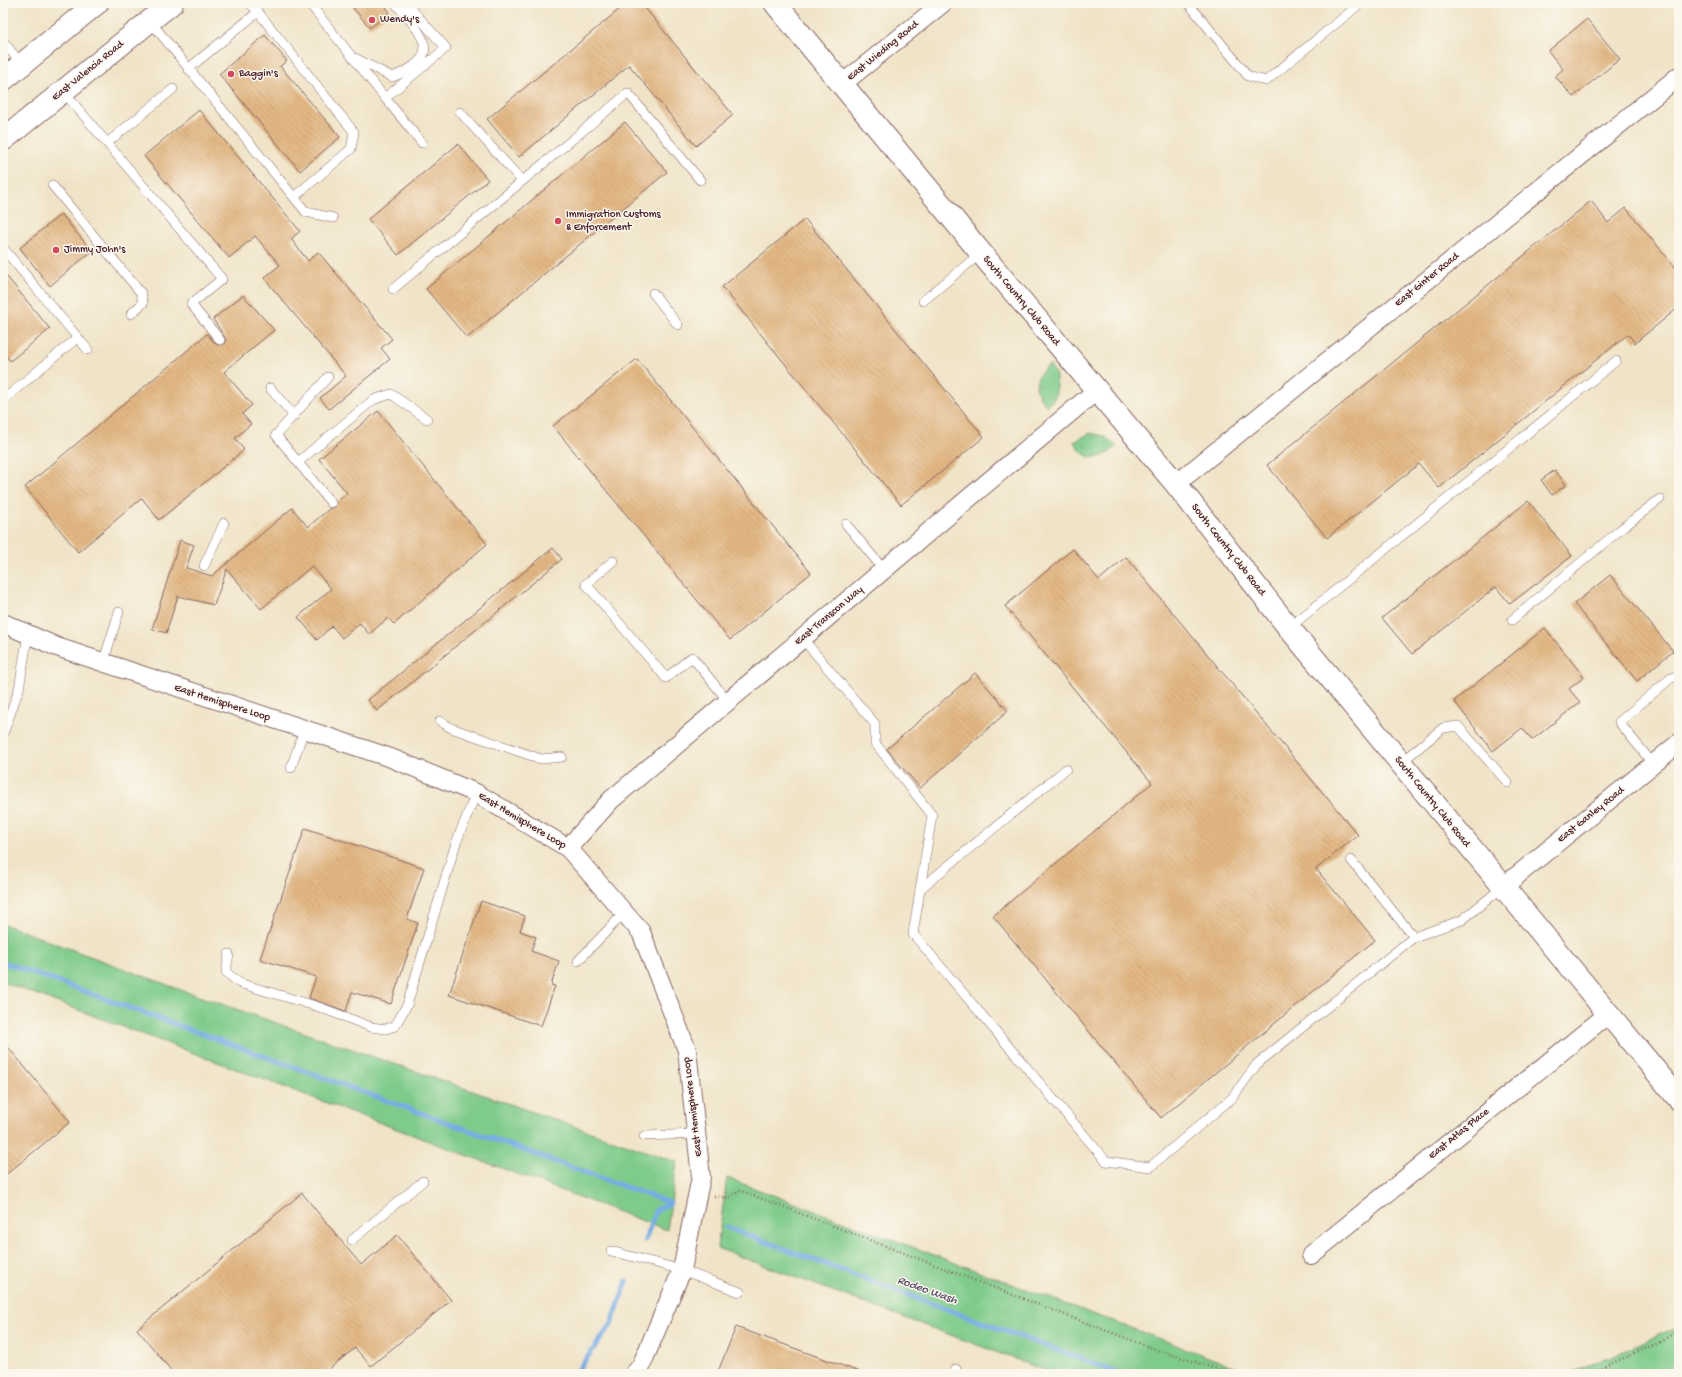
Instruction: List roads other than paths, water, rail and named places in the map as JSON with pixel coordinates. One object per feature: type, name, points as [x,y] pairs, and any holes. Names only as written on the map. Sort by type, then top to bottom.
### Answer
[{"type":"street","points":[[3,80],[97,3]]},
{"type":"street","name":"East Valencia Road","points":[[3,140],[172,3]]},
{"type":"street","name":"South Country Club Road","points":[[775,3],[981,253],[1176,484],[1289,628],[1679,1099]]},
{"type":"street","name":"East Wieding Road","points":[[842,84],[943,3]]},
{"type":"street","name":"East Ginter Road","points":[[1176,484],[1679,76]]},
{"type":"street","name":"East Transcon Way","points":[[568,848],[611,800],[1096,390]]},
{"type":"street","name":"East Hemisphere Loop","points":[[3,623],[57,647],[103,664],[391,758],[476,793],[568,848],[640,932],[687,1050],[701,1177],[682,1270],[640,1366],[634,1374]]},
{"type":"street","name":"East Ganley Road","points":[[1502,887],[1679,743]]},
{"type":"street","name":"East Atlas Place","points":[[1311,1255],[1608,1014]]},
{"type":"lane","points":[[250,3],[354,132],[351,149],[294,197]]},
{"type":"lane","points":[[310,3],[422,143]]},
{"type":"lane","points":[[352,57],[392,77],[411,70],[423,57],[426,46],[417,29],[395,3]]},
{"type":"lane","points":[[385,98],[446,48],[406,3]]},
{"type":"lane","points":[[1188,3],[1248,76],[1266,81],[1361,3]]},
{"type":"lane","points":[[188,68],[258,12]]},
{"type":"lane","points":[[150,21],[306,212],[333,218]]},
{"type":"lane","points":[[3,41],[22,65]]},
{"type":"lane","points":[[107,143],[172,89]]},
{"type":"lane","points":[[63,91],[222,279],[191,304],[220,340]]},
{"type":"lane","points":[[393,290],[628,93],[700,180]]},
{"type":"lane","points":[[460,112],[522,181]]},
{"type":"lane","points":[[52,185],[141,293],[143,303],[131,314]]},
{"type":"lane","points":[[3,248],[88,350]]},
{"type":"lane","points":[[923,301],[981,253]]},
{"type":"lane","points":[[653,292],[678,325]]},
{"type":"lane","points":[[3,400],[77,338]]},
{"type":"lane","points":[[1289,628],[1616,361]]},
{"type":"lane","points":[[328,377],[276,435],[331,503]]},
{"type":"lane","points":[[270,388],[294,416]]},
{"type":"lane","points":[[298,462],[372,400],[391,394],[427,419]]},
{"type":"lane","points":[[1512,620],[1621,529],[1660,499]]},
{"type":"lane","points":[[204,566],[224,523]]},
{"type":"lane","points":[[846,524],[884,570]]},
{"type":"lane","points":[[613,561],[586,584],[666,678],[692,657],[728,701]]},
{"type":"lane","points":[[103,664],[119,612]]},
{"type":"lane","points":[[3,734],[19,689],[28,634]]},
{"type":"lane","points":[[803,639],[875,724],[875,743],[932,815],[913,934],[1106,1161],[1150,1167],[1232,1098],[1257,1064],[1414,937],[1462,920],[1502,887]]},
{"type":"lane","points":[[1653,764],[1619,722],[1671,678],[1679,676]]},
{"type":"lane","points":[[440,721],[451,728],[541,759],[562,757]]},
{"type":"lane","points":[[1400,763],[1443,728],[1458,726],[1508,783]]},
{"type":"lane","points":[[291,768],[304,730]]},
{"type":"lane","points":[[920,889],[1066,769]]},
{"type":"lane","points":[[229,954],[226,972],[239,983],[319,1007],[371,1027],[386,1029],[395,1026],[407,1005],[456,843],[476,793]]},
{"type":"lane","points":[[1351,860],[1414,937]]},
{"type":"lane","points":[[578,961],[624,913]]},
{"type":"lane","points":[[644,1136],[696,1134]]},
{"type":"lane","points":[[352,1240],[423,1181]]},
{"type":"lane","points":[[611,1251],[682,1270],[740,1292]]},
{"type":"waterway","points":[[3,962],[670,1203]]},
{"type":"waterway","name":"Rodeo Wash","points":[[645,1240],[656,1210],[670,1203]]},
{"type":"waterway","name":"Rodeo Wash","points":[[726,1227],[1121,1374]]},
{"type":"waterway","name":"Rodeo Wash","points":[[575,1374],[611,1325],[627,1281]]},
{"type":"place","name":"Wendy's","points":[[372,20]]},
{"type":"place","name":"Baggin's","points":[[231,74]]},
{"type":"place","name":"Immigration Customs & Enforcement","points":[[558,221]]},
{"type":"place","name":"Jimmy John's","points":[[56,250]]}]
